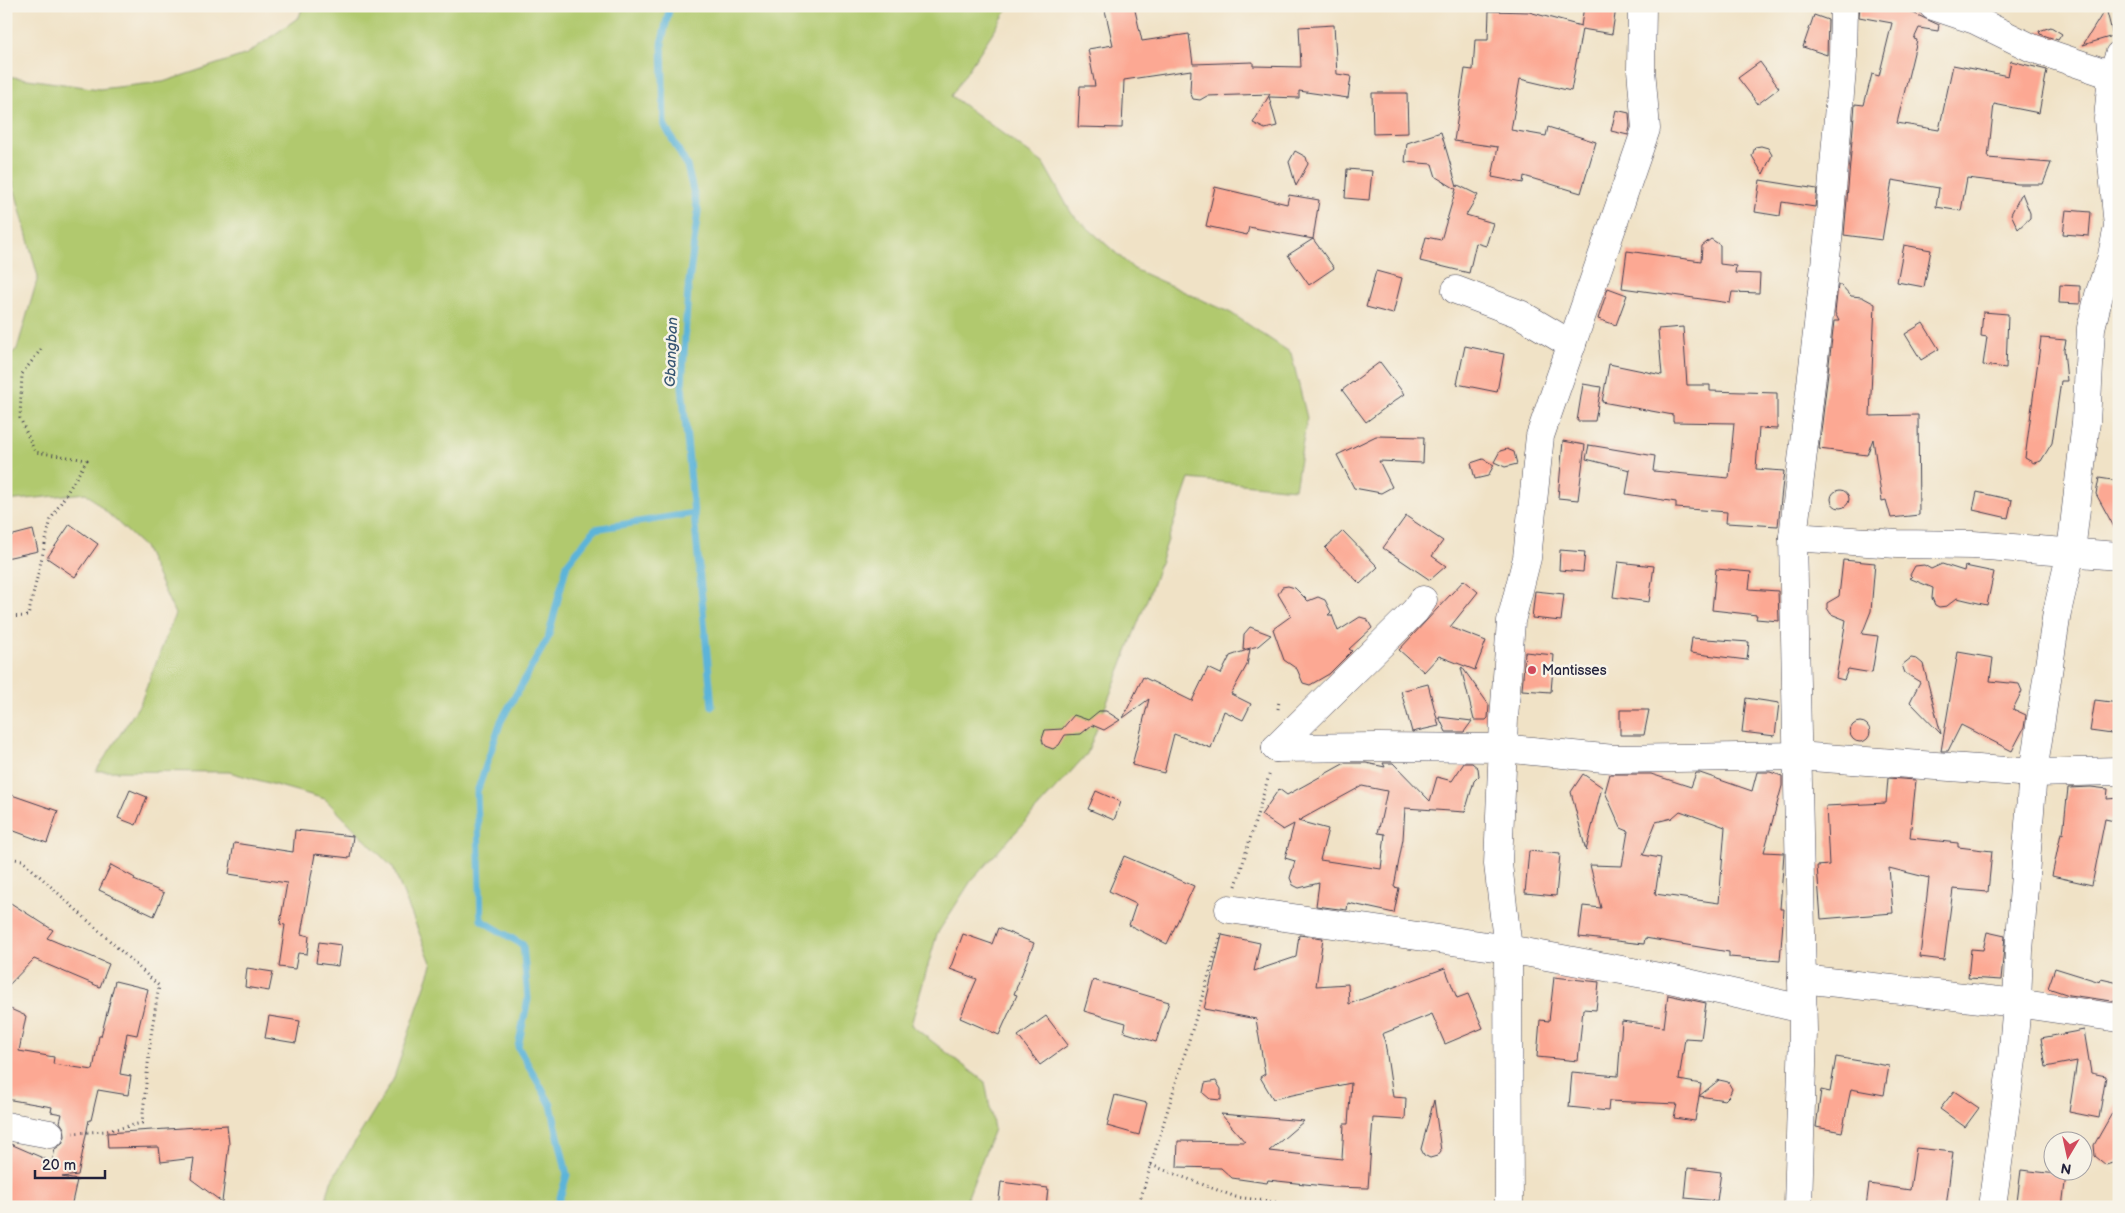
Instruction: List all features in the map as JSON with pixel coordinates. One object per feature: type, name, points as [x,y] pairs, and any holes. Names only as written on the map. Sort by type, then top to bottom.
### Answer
[{"type":"street","points":[[1509,1207],[1508,948],[1498,864],[1502,748],[1511,621],[1527,558],[1540,436],[1646,129],[1641,69],[1642,6]]},
{"type":"street","points":[[1798,1207],[1803,1009],[1793,537],[1828,240],[1843,57],[1844,6]]},
{"type":"street","points":[[1934,6],[1974,20],[2032,48],[2115,65],[2108,119],[2118,227],[2111,260],[2099,295],[2091,328],[2086,422],[2071,552],[2057,612],[2033,773],[2012,1060],[1992,1207]]},
{"type":"street","points":[[1456,290],[1520,314],[1572,345]]},
{"type":"street","points":[[1793,537],[1897,544],[1973,545],[2119,556]]},
{"type":"street","points":[[1276,748],[1415,611],[1423,600]]},
{"type":"street","points":[[1276,748],[1378,746],[1502,748],[1614,759],[1797,756],[2033,773],[2119,771]]},
{"type":"street","points":[[1229,909],[1508,948],[1670,979],[1803,1009]]},
{"type":"street","points":[[1802,979],[2017,1003],[2119,1018]]},
{"type":"street","points":[[6,1126],[50,1134]]},
{"type":"path","points":[[6,618],[28,616],[51,519],[87,460],[34,452],[20,418],[22,374],[42,348]]},
{"type":"path","points":[[1278,710],[1279,700]]},
{"type":"path","points":[[1138,1207],[1276,748]]},
{"type":"path","points":[[6,858],[22,860],[159,986],[151,1034],[142,1123],[107,1132],[50,1134]]},
{"type":"path","points":[[1151,1165],[1236,1196],[1313,1207]]},
{"type":"green space","points":[[303,6],[1010,6],[951,96],[1043,163],[1072,214],[1134,269],[1231,313],[1291,353],[1307,418],[1295,489],[1189,479],[1150,592],[1087,754],[971,881],[937,934],[911,1025],[985,1082],[994,1129],[964,1207],[324,1207],[331,1181],[393,1080],[432,965],[393,868],[325,799],[229,772],[96,771],[140,704],[175,614],[144,547],[86,493],[6,501],[6,358],[17,349],[38,277],[6,157],[6,76],[99,89],[163,82],[247,54],[299,17]]},
{"type":"building","points":[[1104,6],[1134,6],[1142,41],[1189,34],[1193,64],[1253,62],[1253,66],[1301,67],[1299,27],[1334,25],[1337,74],[1351,76],[1348,98],[1299,91],[1299,98],[1269,97],[1277,126],[1265,129],[1253,123],[1270,94],[1207,96],[1200,100],[1193,99],[1190,92],[1191,70],[1124,80],[1122,128],[1078,127],[1080,86],[1095,86],[1088,49],[1113,45]]},
{"type":"building","points":[[1584,6],[1616,8],[1612,34],[1582,29],[1571,91],[1520,79],[1511,130],[1546,136],[1548,127],[1596,142],[1581,193],[1524,176],[1523,183],[1492,177],[1498,147],[1454,141],[1465,69],[1473,70],[1475,40],[1488,40],[1489,11],[1529,12],[1581,26]]},
{"type":"building","points":[[1860,6],[1898,6],[1939,25],[1938,31],[1919,28],[1914,39],[1917,40],[1897,123],[1939,130],[1953,65],[2008,76],[2011,61],[2047,70],[2039,113],[1994,104],[1988,158],[2051,163],[2043,184],[2018,184],[1967,178],[1961,211],[1936,207],[1939,188],[1892,180],[1882,240],[1844,235],[1855,104],[1864,105],[1872,74],[1879,76],[1892,23],[1859,17]]},
{"type":"building","points":[[2106,8],[2113,36],[2083,45]]},
{"type":"building","points":[[1814,15],[1828,20],[1827,55],[1803,47]]},
{"type":"building","points":[[2051,27],[2062,34],[2058,40],[2040,34],[2039,31]]},
{"type":"building","points":[[1760,62],[1779,88],[1758,104],[1738,78]]},
{"type":"building","points":[[1372,93],[1407,93],[1408,133],[1373,134]]},
{"type":"building","points":[[1616,110],[1629,113],[1630,127],[1628,135],[1611,131]]},
{"type":"building","points":[[1441,132],[1457,187],[1458,185],[1478,195],[1466,215],[1493,223],[1486,246],[1476,243],[1469,273],[1420,261],[1426,237],[1441,240],[1456,189],[1436,177],[1432,164],[1405,162],[1407,143]]},
{"type":"building","points":[[1755,147],[1768,148],[1772,155],[1763,174],[1752,156]]},
{"type":"building","points":[[1295,151],[1306,157],[1308,164],[1296,186],[1289,162]]},
{"type":"building","points":[[1347,169],[1372,171],[1369,200],[1345,198]]},
{"type":"building","points":[[1760,180],[1817,189],[1815,207],[1782,202],[1780,216],[1755,212]]},
{"type":"building","points":[[1215,187],[1287,204],[1289,195],[1319,200],[1313,239],[1249,227],[1247,235],[1206,226]]},
{"type":"building","points":[[2022,193],[2030,213],[2030,218],[2018,229],[2011,214]]},
{"type":"building","points":[[2066,210],[2091,212],[2089,236],[2063,234]]},
{"type":"building","points":[[1313,239],[1334,268],[1309,285],[1288,255]]},
{"type":"building","points":[[1711,239],[1720,245],[1720,264],[1736,266],[1735,273],[1760,274],[1759,293],[1732,292],[1730,303],[1622,288],[1627,251],[1701,261],[1702,246]]},
{"type":"building","points":[[1904,245],[1931,250],[1924,287],[1897,282]]},
{"type":"building","points":[[1376,271],[1402,278],[1393,314],[1366,307]]},
{"type":"building","points":[[1838,285],[1841,285],[1851,296],[1862,297],[1875,304],[1870,416],[1918,415],[1919,515],[1891,518],[1886,500],[1882,501],[1873,439],[1867,455],[1819,449],[1834,321],[1839,321],[1835,313]]},
{"type":"building","points":[[2060,285],[2080,286],[2080,304],[2059,303]]},
{"type":"building","points":[[1608,288],[1627,295],[1616,325],[1598,319]]},
{"type":"building","points":[[1983,312],[2008,314],[2006,368],[1983,365],[1987,337],[1981,336]]},
{"type":"building","points":[[1923,323],[1939,349],[1921,360],[1905,334]]},
{"type":"building","points":[[1683,327],[1687,385],[1710,385],[1710,391],[1777,393],[1777,429],[1759,428],[1756,469],[1784,471],[1778,526],[1726,523],[1727,512],[1676,508],[1676,502],[1626,494],[1630,470],[1586,459],[1589,445],[1655,456],[1653,471],[1729,478],[1734,423],[1673,422],[1673,415],[1602,402],[1609,364],[1662,375],[1658,329]]},
{"type":"building","points":[[2041,338],[2066,340],[2064,350],[2067,381],[2061,381],[2052,443],[2041,461],[2034,463],[2025,458]]},
{"type":"building","points":[[1465,346],[1504,354],[1497,392],[1457,384]]},
{"type":"building","points":[[1380,362],[1404,394],[1366,422],[1342,390]]},
{"type":"building","points":[[1583,384],[1601,387],[1595,421],[1577,421]]},
{"type":"building","points":[[1376,436],[1424,437],[1423,463],[1379,461],[1392,487],[1381,493],[1354,488],[1337,455]]},
{"type":"building","points":[[1563,441],[1585,445],[1578,500],[1558,498]]},
{"type":"building","points":[[1507,449],[1514,452],[1517,464],[1505,467],[1494,462],[1500,451]]},
{"type":"building","points":[[1483,459],[1494,465],[1488,476],[1475,479],[1471,463]]},
{"type":"building","points":[[2099,478],[2119,481],[2119,536],[2096,494]]},
{"type":"building","points":[[1836,490],[1844,490],[1849,495],[1847,506],[1836,508],[1831,503],[1831,495]]},
{"type":"building","points":[[1977,492],[2012,500],[2008,518],[1973,510]]},
{"type":"building","points":[[1406,516],[1443,541],[1432,556],[1446,566],[1430,580],[1383,548]]},
{"type":"building","points":[[70,524],[98,544],[75,577],[47,558]]},
{"type":"building","points":[[33,530],[38,551],[6,558],[6,537]]},
{"type":"building","points":[[1343,531],[1378,567],[1360,584],[1325,548]]},
{"type":"building","points":[[1560,550],[1585,552],[1583,572],[1559,570]]},
{"type":"building","points":[[1843,560],[1875,563],[1871,611],[1862,634],[1878,636],[1872,673],[1848,669],[1844,680],[1836,678],[1846,620],[1831,614],[1827,608],[1827,603],[1839,596]]},
{"type":"building","points":[[1618,562],[1654,566],[1649,602],[1613,597]]},
{"type":"building","points":[[1942,564],[1964,571],[1965,566],[1994,572],[1987,605],[1957,598],[1947,606],[1939,607],[1935,605],[1932,598],[1933,588],[1909,578],[1912,577],[1910,575],[1915,566],[1924,565],[1931,569]]},
{"type":"building","points":[[1716,569],[1751,572],[1749,589],[1778,591],[1779,621],[1756,619],[1757,615],[1712,610]]},
{"type":"building","points":[[1464,580],[1478,592],[1450,627],[1486,641],[1475,670],[1439,656],[1424,672],[1399,650]]},
{"type":"building","points":[[1282,587],[1295,588],[1308,601],[1318,597],[1325,600],[1331,612],[1328,615],[1332,615],[1338,631],[1360,617],[1367,619],[1372,628],[1349,649],[1352,651],[1329,674],[1310,685],[1303,683],[1297,669],[1284,660],[1273,629],[1291,616],[1278,594]]},
{"type":"building","points":[[1535,591],[1564,594],[1561,621],[1532,618]]},
{"type":"building","points":[[1250,627],[1271,635],[1258,646],[1243,650],[1244,634]]},
{"type":"building","points":[[1692,638],[1749,642],[1747,660],[1690,653]]},
{"type":"building","points":[[1250,649],[1247,665],[1231,694],[1251,704],[1243,720],[1224,711],[1211,748],[1174,734],[1164,773],[1132,765],[1149,699],[1123,718],[1143,677],[1192,701],[1208,668],[1221,674],[1230,656]]},
{"type":"building","points":[[1525,652],[1554,655],[1551,692],[1522,690]]},
{"type":"building","points":[[1958,652],[1993,658],[1990,681],[2019,684],[2022,691],[2013,709],[2026,715],[2024,728],[2012,751],[1961,725],[1948,751],[1941,751]]},
{"type":"building","points":[[1911,658],[1917,659],[1923,664],[1941,734],[1910,702],[1920,682],[1905,673],[1902,665]]},
{"type":"building","points":[[1462,667],[1489,705],[1488,718],[1486,720],[1474,720]]},
{"type":"building","points":[[1428,684],[1439,726],[1412,732],[1401,691]]},
{"type":"building","points":[[1746,698],[1779,703],[1775,736],[1742,732]]},
{"type":"building","points":[[2095,700],[2119,703],[2119,735],[2090,731]]},
{"type":"building","points":[[1620,710],[1649,710],[1644,735],[1620,735]]},
{"type":"building","points":[[1099,711],[1106,711],[1120,720],[1104,730],[1092,725],[1081,734],[1065,735],[1059,745],[1053,749],[1045,746],[1043,743],[1042,739],[1045,730],[1062,729],[1074,715],[1088,720]]},
{"type":"building","points":[[1439,717],[1472,721],[1464,732],[1446,732]]},
{"type":"building","points":[[1860,722],[1867,725],[1870,732],[1867,739],[1860,742],[1853,739],[1850,732],[1853,725]]},
{"type":"building","points":[[1345,763],[1366,763],[1385,767],[1383,763],[1393,763],[1430,801],[1437,777],[1452,781],[1464,763],[1472,763],[1478,768],[1479,776],[1474,781],[1465,812],[1405,808],[1403,839],[1394,887],[1399,888],[1394,913],[1348,903],[1347,910],[1316,906],[1319,883],[1299,888],[1293,885],[1290,878],[1295,861],[1285,858],[1294,824],[1283,830],[1261,815],[1279,789],[1287,795]],"holes":[[[1362,786],[1387,791],[1378,833],[1385,834],[1381,869],[1320,860],[1328,829],[1298,821]]]},
{"type":"building","points":[[1757,772],[1770,772],[1782,776],[1782,786],[1764,852],[1784,853],[1780,909],[1784,909],[1780,961],[1729,957],[1729,952],[1645,938],[1644,944],[1579,937],[1583,906],[1601,908],[1590,865],[1622,866],[1628,831],[1621,828],[1605,792],[1610,774],[1651,774],[1691,787],[1696,773],[1700,773],[1752,791]],"holes":[[[1680,811],[1725,827],[1719,903],[1655,894],[1661,858],[1643,855],[1656,822],[1672,818]]]},
{"type":"building","points":[[1583,774],[1602,787],[1586,851],[1571,792]]},
{"type":"building","points":[[1888,778],[1916,780],[1910,838],[1958,843],[1958,847],[1992,851],[1988,892],[1953,889],[1944,960],[1920,957],[1929,878],[1889,868],[1893,913],[1821,919],[1817,866],[1829,865],[1826,806],[1886,803]]},
{"type":"building","points":[[2091,787],[2108,789],[2107,799],[2119,798],[2119,822],[2105,819],[2092,885],[2052,876],[2061,833],[2063,834],[2068,788]]},
{"type":"building","points":[[130,790],[147,797],[136,825],[118,818]]},
{"type":"building","points":[[1096,791],[1121,802],[1114,820],[1088,809]]},
{"type":"building","points":[[6,793],[58,811],[47,843],[6,828]]},
{"type":"building","points":[[295,830],[353,836],[350,858],[315,854],[301,934],[309,936],[307,954],[298,953],[295,969],[279,967],[285,925],[280,924],[287,883],[229,874],[234,843],[293,852]]},
{"type":"building","points":[[1529,851],[1560,854],[1556,896],[1525,893]]},
{"type":"building","points":[[1124,856],[1194,886],[1167,944],[1129,925],[1136,904],[1109,891]]},
{"type":"building","points":[[111,865],[135,878],[134,880],[164,893],[154,916],[99,890]]},
{"type":"building","points":[[6,900],[53,930],[47,938],[109,964],[100,987],[34,959],[6,988]]},
{"type":"building","points":[[998,928],[1034,943],[1014,994],[1017,995],[999,1035],[960,1018],[977,979],[950,969],[963,934],[992,944]]},
{"type":"building","points":[[1987,932],[2005,936],[2001,980],[1968,978],[1971,949],[1983,950]]},
{"type":"building","points":[[1222,935],[1260,943],[1254,971],[1296,957],[1299,935],[1323,938],[1316,986],[1348,984],[1349,1004],[1445,968],[1457,998],[1468,994],[1483,1028],[1445,1044],[1432,1014],[1382,1034],[1385,1042],[1393,1097],[1406,1098],[1405,1120],[1373,1118],[1368,1188],[1333,1187],[1268,1180],[1267,1183],[1232,1178],[1221,1168],[1177,1167],[1178,1141],[1245,1142],[1221,1114],[1304,1121],[1269,1151],[1342,1159],[1344,1124],[1348,1124],[1351,1083],[1273,1099],[1260,1077],[1265,1074],[1256,1019],[1204,1009]]},
{"type":"building","points":[[319,942],[341,945],[338,966],[316,963]]},
{"type":"building","points":[[247,968],[273,972],[269,991],[245,987]]},
{"type":"building","points":[[2055,968],[2100,982],[2101,979],[2119,983],[2119,1002],[2069,995],[2048,988]]},
{"type":"building","points":[[1554,977],[1599,982],[1596,1010],[1583,1009],[1578,1061],[1537,1057],[1540,1020],[1549,1021]]},
{"type":"building","points":[[1093,980],[1169,1002],[1156,1042],[1124,1032],[1126,1023],[1084,1011]]},
{"type":"building","points":[[115,981],[148,989],[137,1035],[127,1033],[120,1074],[131,1076],[128,1095],[98,1090],[91,1120],[89,1120],[78,1175],[62,1177],[77,1180],[71,1207],[6,1207],[6,1142],[52,1162],[55,1149],[62,1144],[65,1136],[64,1128],[60,1122],[62,1114],[51,1112],[52,1107],[6,1099],[6,1007],[26,1016],[19,1051],[54,1057],[53,1064],[93,1070],[99,1036],[101,1036]]},
{"type":"building","points":[[1668,995],[1706,1003],[1701,1039],[1685,1038],[1679,1080],[1701,1084],[1695,1121],[1674,1118],[1677,1104],[1609,1101],[1608,1111],[1569,1107],[1572,1072],[1618,1076],[1622,1021],[1664,1027]]},
{"type":"building","points":[[269,1016],[300,1021],[296,1043],[265,1038]]},
{"type":"building","points":[[1046,1016],[1068,1045],[1040,1065],[1018,1036]]},
{"type":"building","points":[[2084,1030],[2091,1073],[2106,1076],[2099,1118],[2069,1112],[2077,1061],[2046,1067],[2041,1038]]},
{"type":"building","points":[[1836,1057],[1889,1066],[1884,1095],[1851,1089],[1842,1132],[1816,1127],[1821,1090],[1830,1092]]},
{"type":"building","points":[[1719,1080],[1728,1082],[1732,1089],[1725,1100],[1699,1096]]},
{"type":"building","points":[[1216,1081],[1221,1089],[1221,1100],[1210,1099],[1203,1093],[1205,1083]]},
{"type":"building","points":[[1954,1091],[1979,1108],[1965,1127],[1940,1109]]},
{"type":"building","points":[[1115,1095],[1147,1103],[1139,1135],[1107,1126]]},
{"type":"building","points":[[1434,1100],[1441,1151],[1437,1156],[1430,1158],[1424,1155],[1421,1149]]},
{"type":"building","points":[[2119,1101],[2119,1161],[2106,1165],[2095,1156],[2094,1145]]},
{"type":"building","points":[[227,1125],[229,1144],[222,1202],[191,1179],[194,1158],[161,1162],[159,1147],[108,1148],[107,1133]]},
{"type":"building","points":[[1916,1148],[1953,1152],[1946,1207],[1866,1207],[1869,1184],[1910,1190]]},
{"type":"building","points":[[1688,1168],[1721,1172],[1717,1201],[1685,1198]]},
{"type":"building","points":[[2021,1170],[2042,1172],[2042,1180],[2065,1180],[2062,1207],[2017,1202]]},
{"type":"building","points":[[1001,1182],[1048,1188],[1046,1207],[998,1207]]},
{"type":"waterway","name":"Gbangban","points":[[670,6],[662,41],[664,124],[687,166],[698,211],[688,290],[682,386],[712,706]]},
{"type":"waterway","points":[[557,1207],[567,1175],[551,1105],[518,1047],[528,999],[523,945],[481,920],[477,792],[501,721],[548,638],[567,564],[595,529],[694,513]]},
{"type":"place","name":"Mantisses","points":[[1532,670]]}]
